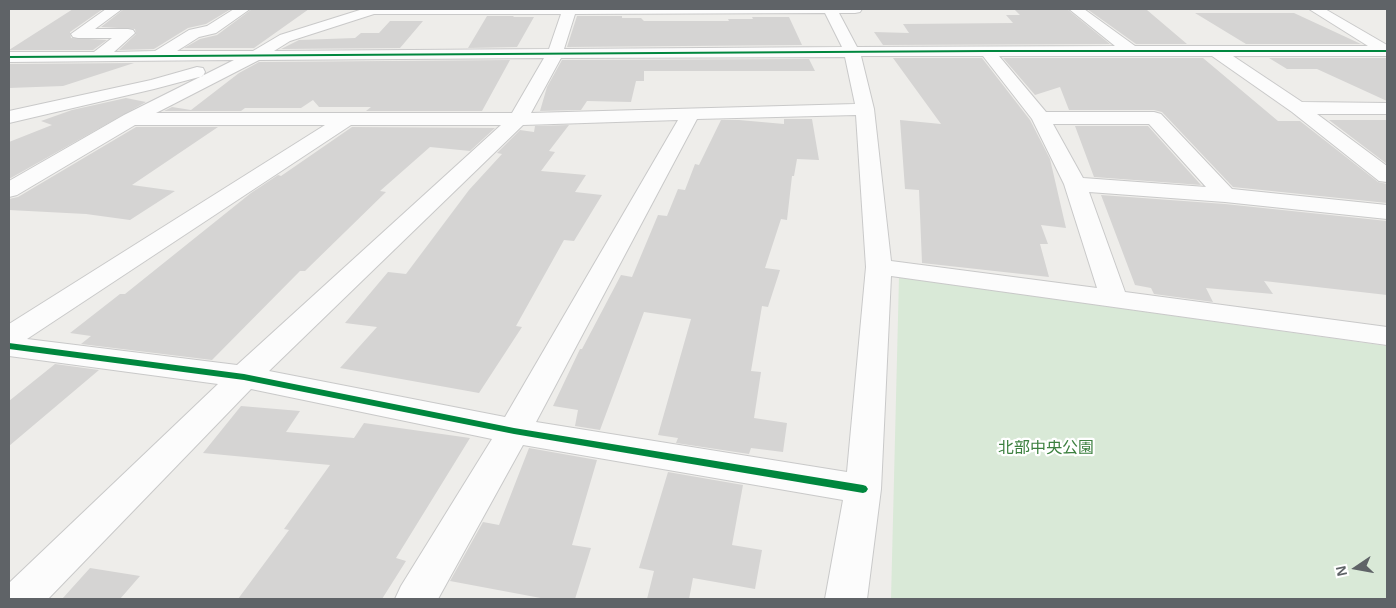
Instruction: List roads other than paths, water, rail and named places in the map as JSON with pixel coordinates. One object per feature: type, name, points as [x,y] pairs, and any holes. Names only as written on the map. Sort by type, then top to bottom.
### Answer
[{"type":"street","points":[[98,56],[128,33],[78,34],[115,9]]},
{"type":"street","points":[[159,56],[194,33],[211,30],[242,9]]},
{"type":"street","points":[[217,10],[242,9]]},
{"type":"street","points":[[9,190],[131,119],[257,55],[285,38],[375,9],[855,9]]},
{"type":"street","points":[[21,599],[244,377],[518,119],[555,54],[569,9]]},
{"type":"street","points":[[830,9],[852,52],[865,109],[879,267],[863,489],[846,599]]},
{"type":"street","points":[[1076,9],[1131,51]]},
{"type":"street","points":[[1316,9],[1387,51]]},
{"type":"street","points":[[9,57],[1214,50],[1387,51]]},
{"type":"street","points":[[1214,50],[1298,108],[1387,176]]},
{"type":"street","points":[[987,51],[1041,118],[1075,184],[1114,298]]},
{"type":"street","points":[[9,117],[154,84],[257,55]]},
{"type":"street","points":[[1298,108],[1387,108]]},
{"type":"street","points":[[131,119],[518,119],[865,109]]},
{"type":"street","points":[[416,599],[514,431],[691,113]]},
{"type":"street","points":[[1041,118],[1154,118],[1225,195]]},
{"type":"street","points":[[9,337],[346,119]]},
{"type":"street","points":[[1075,184],[1225,195],[1387,212]]},
{"type":"street","points":[[879,267],[1387,336]]},
{"type":"street","points":[[9,346],[244,377],[514,431],[863,489]]},
{"type":"park label","name":"北部中央公園","points":[[1046,449]]}]
